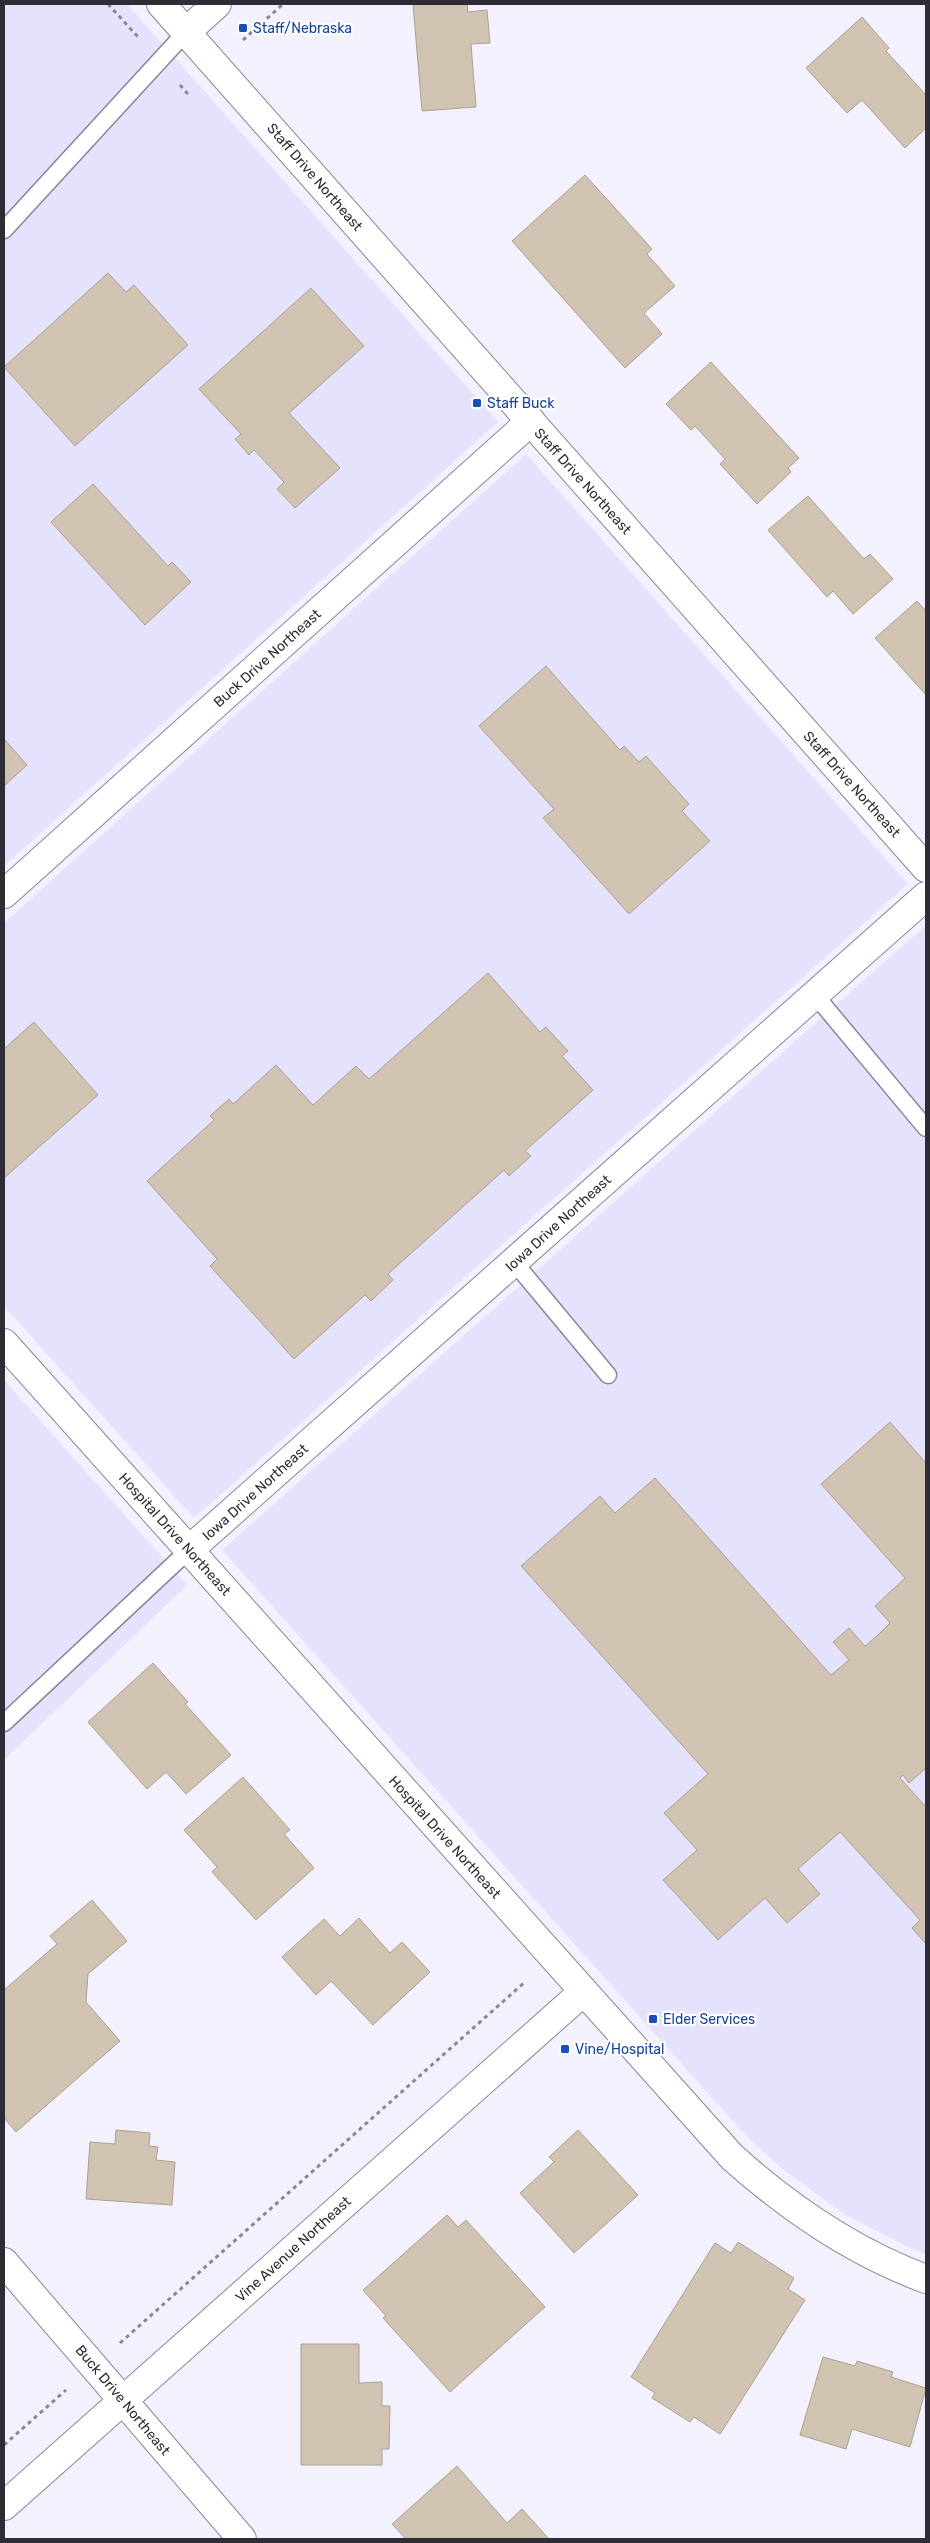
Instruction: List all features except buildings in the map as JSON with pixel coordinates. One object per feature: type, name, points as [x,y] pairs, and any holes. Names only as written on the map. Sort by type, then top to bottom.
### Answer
[{"type":"street","name":"Staff Drive Northeast","points":[[160,4],[926,868]]},
{"type":"street","points":[[186,32],[217,4]]},
{"type":"street","name":"Buck Drive Northeast","points":[[4,894],[530,421]]},
{"type":"street","name":"Iowa Drive Northeast","points":[[190,1550],[926,896]]},
{"type":"street","name":"Hospital Drive Northeast","points":[[4,1343],[582,1992],[732,2156],[768,2189],[830,2234],[896,2268],[926,2279]]},
{"type":"street","name":"Vine Avenue Northeast","points":[[4,2506],[582,1992]]},
{"type":"street","name":"Buck Drive Northeast","points":[[4,2262],[242,2539]]},
{"type":"lane","points":[[4,230],[186,32]]},
{"type":"lane","points":[[815,995],[926,1128]]},
{"type":"lane","points":[[514,1262],[608,1376]]},
{"type":"lane","points":[[4,1723],[190,1550]]},
{"type":"path","points":[[215,65],[283,4]]},
{"type":"path","points":[[4,2445],[552,1957]]},
{"type":"shaded area","points":[[4,4],[127,4],[498,422],[4,866]]},
{"type":"shaded area","points":[[526,454],[908,884],[194,1518],[4,1306],[4,923]]},
{"type":"shaded area","points":[[926,925],[926,2254],[908,2247],[844,2214],[784,2170],[749,2139],[222,1550]]},
{"type":"shaded area","points":[[4,1380],[187,1585],[4,1760]]},
{"type":"place","name":"Staff/Nebraska","points":[[243,28]]},
{"type":"place","name":"Staff Buck","points":[[477,403]]},
{"type":"place","name":"Elder Services","points":[[653,2019]]},
{"type":"place","name":"Vine/Hospital","points":[[565,2049]]}]
